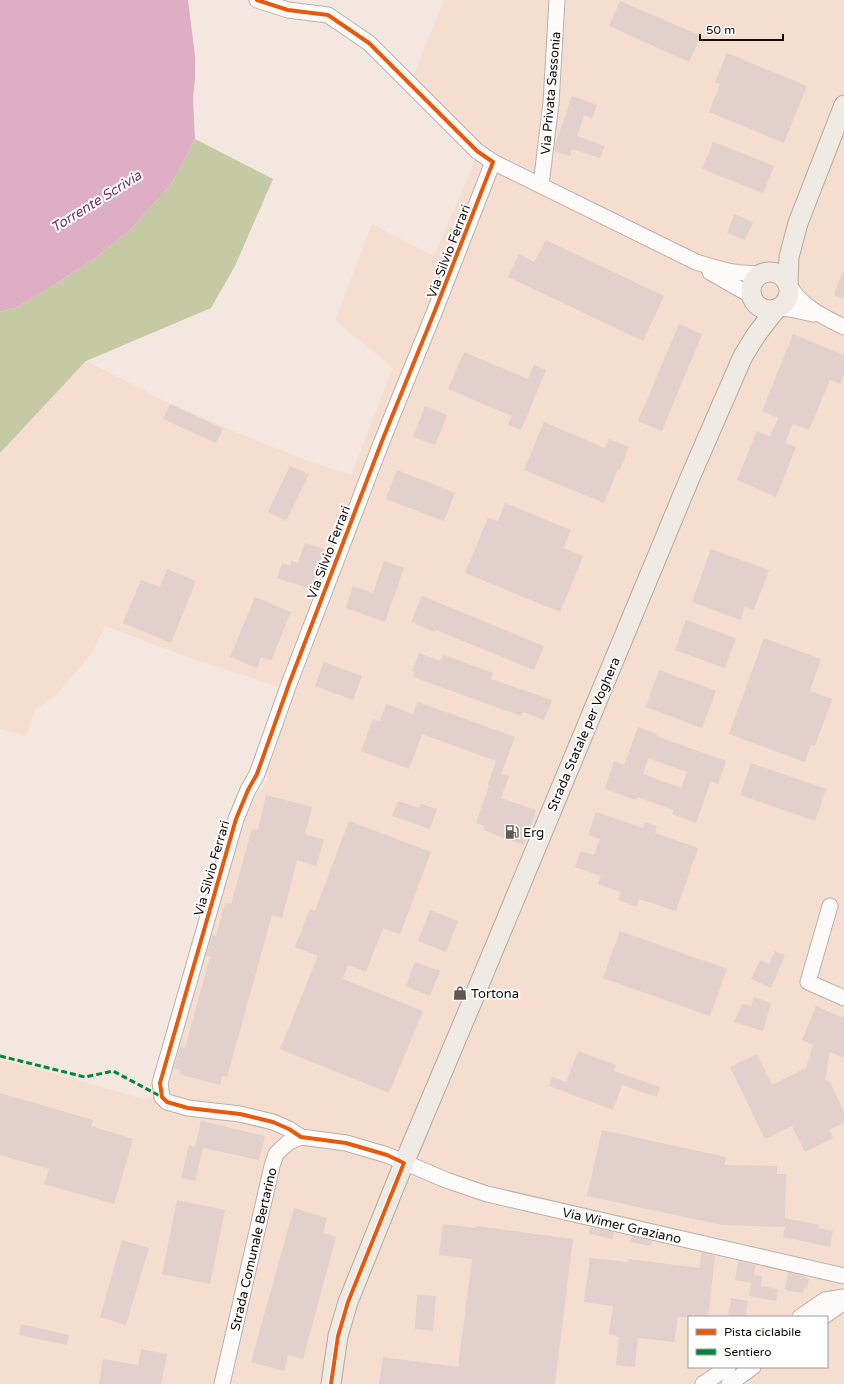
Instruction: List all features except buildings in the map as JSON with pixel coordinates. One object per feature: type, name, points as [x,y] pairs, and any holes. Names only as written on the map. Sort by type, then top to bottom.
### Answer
[{"type":"main road","name":"Strada Statale per Voghera","points":[[743,356],[756,335],[777,308],[787,300],[789,294],[788,265],[798,223],[844,105]]},
{"type":"main road","name":"Strada Statale per Voghera","points":[[330,1384],[338,1336],[348,1302],[404,1163],[689,480],[743,356],[754,318],[753,283],[757,278],[766,272],[798,223]]},
{"type":"main road","points":[[766,272],[780,274],[788,284]]},
{"type":"main road","points":[[754,299],[760,306],[766,309],[777,308]]},
{"type":"street","points":[[257,0],[288,10],[328,15],[369,44],[477,151],[493,162],[696,262],[754,299]]},
{"type":"street","name":"Via Privata Sassonia","points":[[541,185],[551,103],[557,0]]},
{"type":"street","name":"Via Silvio Ferrari","points":[[301,1137],[289,1129],[273,1122],[240,1114],[188,1108],[167,1102],[162,1097],[160,1083],[236,819],[248,790],[257,774],[289,684],[382,441],[493,162]]},
{"type":"street","points":[[696,262],[743,274],[766,272]]},
{"type":"street","points":[[788,284],[799,300],[820,316]]},
{"type":"street","points":[[777,308],[790,309],[820,316],[844,327]]},
{"type":"street","points":[[830,906],[808,982],[844,998]]},
{"type":"street","points":[[301,1137],[346,1143],[387,1155],[404,1163]]},
{"type":"street","name":"Strada Comunale Bertarino","points":[[222,1384],[272,1166],[276,1154],[279,1151],[289,1142],[301,1137]]},
{"type":"street","name":"Via Wimer Graziano","points":[[404,1163],[446,1180],[487,1194],[844,1276]]},
{"type":"street","points":[[801,1316],[825,1300],[844,1297]]},
{"type":"street","points":[[824,1316],[844,1302]]},
{"type":"street","points":[[703,1384],[727,1368]]},
{"type":"street","points":[[729,1384],[752,1368]]},
{"type":"shaded area","points":[[444,0],[844,0],[844,1384],[0,1384],[0,1060],[31,1067],[143,1099],[167,1093],[173,1068],[171,1067],[238,834],[257,794],[269,780],[267,770],[275,742],[279,729],[295,693],[187,657],[105,626],[92,653],[57,694],[35,710],[26,736],[0,729],[0,453],[86,361],[161,399],[245,436],[306,460],[351,475],[393,367],[335,321],[372,224],[434,256],[476,158],[408,89]]},
{"type":"green space","points":[[195,139],[273,179],[235,266],[211,308],[86,361],[0,453],[0,312],[16,308],[57,283],[94,259],[131,229],[172,183]]},
{"type":"water","name":"Torrente Scrivia","points":[[0,0],[188,0],[195,56],[193,98],[195,139],[172,183],[131,229],[94,259],[57,283],[16,308],[0,312]]},
{"type":"marked path","points":[[0,1056],[85,1077],[113,1071],[162,1097]]},
{"type":"cycle path","points":[[257,0],[288,10],[328,15],[369,43],[477,151],[493,162],[382,441],[289,684],[257,774],[248,790],[236,819],[160,1083],[162,1097],[167,1102],[188,1108],[240,1114],[273,1122],[289,1129],[301,1137],[346,1143],[387,1155],[404,1163],[348,1302],[338,1336],[331,1384]]},
{"type":"place","name":"Erg","points":[[512,832]]},
{"type":"place","name":"Tortona","points":[[460,993]]}]
